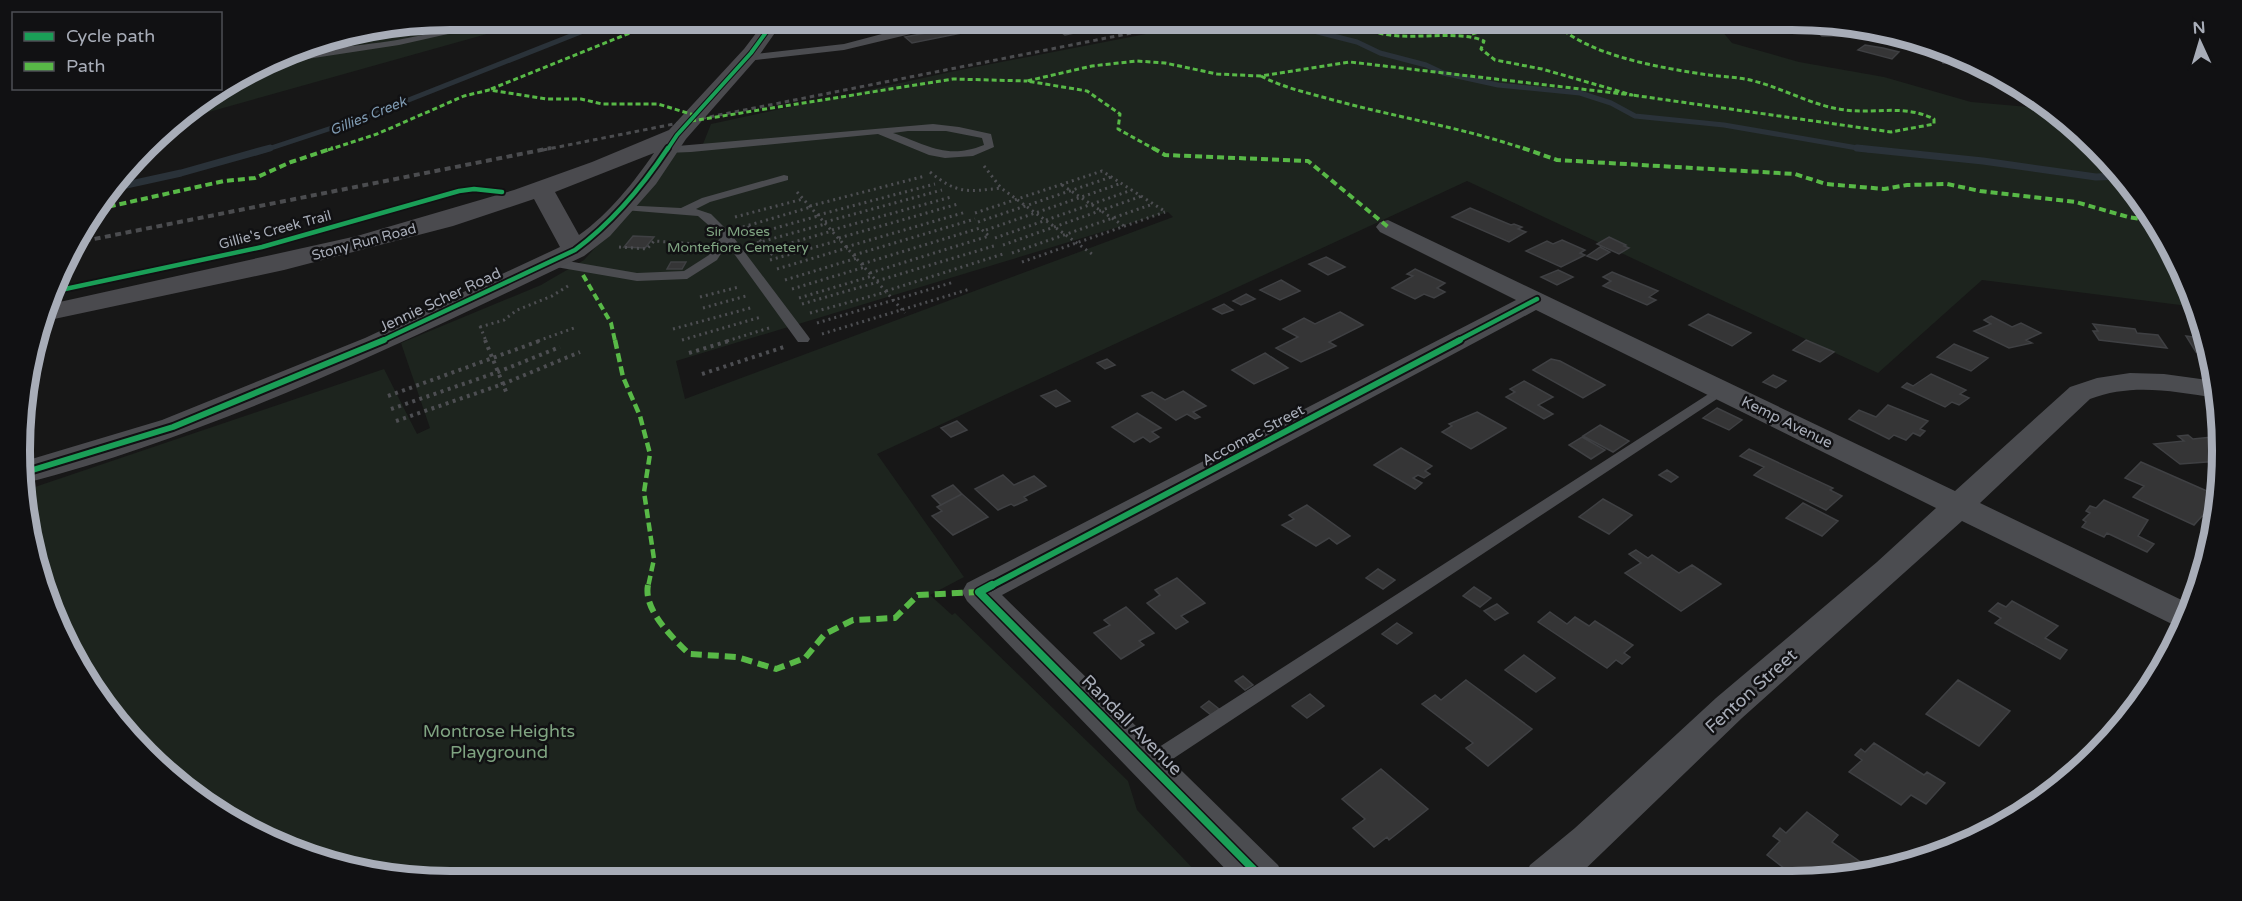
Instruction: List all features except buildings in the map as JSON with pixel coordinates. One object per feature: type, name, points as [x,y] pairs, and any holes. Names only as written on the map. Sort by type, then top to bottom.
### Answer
[{"type":"street","name":"Jennie Scher Road","points":[[31,471],[173,426],[375,344],[563,256],[601,231],[624,207],[648,179],[671,143],[747,58],[768,30]]},
{"type":"street","name":"Stony Run Road","points":[[53,312],[296,260],[436,223],[542,191],[671,143]]},
{"type":"street","points":[[542,191],[563,256]]},
{"type":"street","name":"Kemp Avenue","points":[[1388,227],[2179,613]]},
{"type":"street","name":"Accomac Street","points":[[979,592],[1537,299]]},
{"type":"street","name":"Fenton Street","points":[[1554,871],[1590,841],[1729,708],[1889,570],[2080,393],[2101,384],[2145,381],[2207,389]]},
{"type":"street","name":"Randall Avenue","points":[[979,592],[1255,871]]},
{"type":"lane","points":[[302,57],[457,30]]},
{"type":"lane","points":[[747,58],[844,47],[913,30]]},
{"type":"lane","points":[[671,143],[879,131],[956,127],[987,136],[989,147],[973,155],[946,157],[879,131]]},
{"type":"lane","points":[[685,210],[706,200],[784,178]]},
{"type":"lane","points":[[624,207],[685,210],[707,216],[762,285]]},
{"type":"lane","points":[[563,256],[636,277],[687,275],[713,257],[762,285]]},
{"type":"lane","points":[[1149,764],[1721,390]]},
{"type":"path","points":[[973,155],[987,169],[1001,189],[1092,254]]},
{"type":"path","points":[[923,166],[950,188],[975,191],[1001,189]]},
{"type":"path","points":[[975,213],[1102,171],[1166,212],[1022,262]]},
{"type":"path","points":[[748,226],[810,206],[926,176]]},
{"type":"path","points":[[703,308],[762,285],[1025,206],[1111,177]]},
{"type":"path","points":[[986,230],[1122,183]]},
{"type":"path","points":[[755,234],[935,184]]},
{"type":"path","points":[[1061,184],[1124,226]]},
{"type":"path","points":[[761,242],[942,190]]},
{"type":"path","points":[[995,238],[1132,190]]},
{"type":"path","points":[[1003,245],[1142,196]]},
{"type":"path","points":[[768,250],[951,197]]},
{"type":"path","points":[[714,223],[803,199]]},
{"type":"path","points":[[702,374],[762,285],[775,258],[958,204]]},
{"type":"path","points":[[1012,253],[1154,204]]},
{"type":"path","points":[[810,206],[904,312]]},
{"type":"path","points":[[673,329],[762,285],[847,247],[966,212]]},
{"type":"path","points":[[748,226],[775,258]]},
{"type":"path","points":[[748,226],[762,285]]},
{"type":"path","points":[[682,340],[762,285],[871,275],[989,236],[980,228],[863,266],[762,285],[700,297]]},
{"type":"path","points":[[755,234],[762,285]]},
{"type":"path","points":[[622,247],[647,249],[654,241],[762,285],[904,312],[970,289]]},
{"type":"path","points":[[761,242],[762,285]]},
{"type":"path","points":[[762,285],[878,282],[997,244]]},
{"type":"path","points":[[689,352],[762,285],[768,250]]},
{"type":"path","points":[[762,285],[886,291],[1003,254]]},
{"type":"path","points":[[762,285],[894,301],[954,282]]},
{"type":"path","points":[[474,326],[480,327],[504,320],[517,310],[563,290]]},
{"type":"path","points":[[480,327],[507,394]]},
{"type":"path","points":[[388,396],[493,360],[574,328]]},
{"type":"path","points":[[391,409],[498,372],[560,346]]},
{"type":"path","points":[[396,422],[503,384],[580,352]]},
{"type":"green space","points":[[501,30],[198,115],[240,86],[265,73],[315,52],[342,44],[368,38],[423,31]]},
{"type":"green space","points":[[1166,30],[1725,30],[1722,31],[1732,43],[1799,62],[1884,77],[1971,102],[2034,108],[2069,134],[2089,153],[2125,195],[2156,240],[2186,306],[1982,280],[1878,373],[1467,181],[877,454],[964,577],[930,595],[952,615],[955,613],[1128,781],[1137,810],[1195,871],[423,870],[368,863],[342,857],[290,839],[240,815],[173,767],[134,728],[117,706],[86,661],[73,636],[52,586],[44,559],[32,488],[384,369],[417,434],[430,428],[401,343],[541,285],[584,260],[632,207],[673,153],[713,144],[703,144],[711,124],[955,71]],"holes":[[[1168,212],[1173,217],[685,399],[676,361]]]},
{"type":"waterway","name":"Gillies Creek","points":[[265,150],[368,116],[586,30]]},
{"type":"waterway","points":[[1310,30],[1357,42],[1380,53],[1426,65],[1443,73],[1498,85],[1580,93],[1611,103],[1635,116],[1724,125],[1858,148]]},
{"type":"waterway","name":"Gillies Creek","points":[[124,185],[181,173],[270,148]]},
{"type":"waterway","points":[[1858,148],[1983,161],[2096,177],[2111,176]]},
{"type":"waterway","points":[[1858,148],[1869,150]]},
{"type":"railway","points":[[543,150],[1147,30]]},
{"type":"railway","points":[[86,241],[551,148]]},
{"type":"marked path","points":[[491,89],[637,30]]},
{"type":"marked path","points":[[1375,30],[1408,37],[1464,34],[1484,41],[1481,49],[1495,60],[1542,69],[1632,95],[1350,62],[1261,76],[1217,74],[1165,63],[1137,61],[1092,66],[1027,81],[1087,91],[1120,114],[1118,129],[1165,155],[1308,161],[1388,227]]},
{"type":"marked path","points":[[1472,34],[1485,30]]},
{"type":"marked path","points":[[1562,30],[1577,40],[1597,48],[1642,61],[1706,74],[1751,80],[1834,108],[1856,111],[1890,109],[1912,111],[1934,119],[1934,124],[1891,132],[1632,95]]},
{"type":"marked path","points":[[1261,76],[1276,84],[1357,107],[1485,135],[1557,160],[1726,168],[1795,174],[1826,184],[1884,189],[1907,185],[1947,184],[1980,191],[2076,202],[2142,219]]},
{"type":"marked path","points":[[691,121],[953,79],[1027,81]]},
{"type":"marked path","points":[[109,207],[224,181],[255,178],[291,162],[377,134],[464,96],[489,90],[547,99],[581,99],[602,104],[658,104],[694,115]]},
{"type":"marked path","points":[[583,275],[611,323],[623,377],[640,416],[650,454],[644,492],[654,559],[647,592],[662,627],[689,654],[737,657],[776,669],[805,658],[825,634],[853,620],[895,618],[918,595],[979,592]]},
{"type":"cycle path","points":[[31,471],[173,427],[375,344],[575,250],[601,231],[648,179],[677,135],[751,53],[768,30]]},
{"type":"cycle path","name":"Gillie's Creek Trail","points":[[62,290],[262,247],[459,191],[474,189],[502,192]]},
{"type":"cycle path","points":[[1255,871],[979,592],[1537,299]]},
{"type":"park label","name":"Sir Moses Montefiore Cemetery","points":[[738,240]]},
{"type":"park label","name":"Montrose Heights Playground","points":[[499,741]]}]
